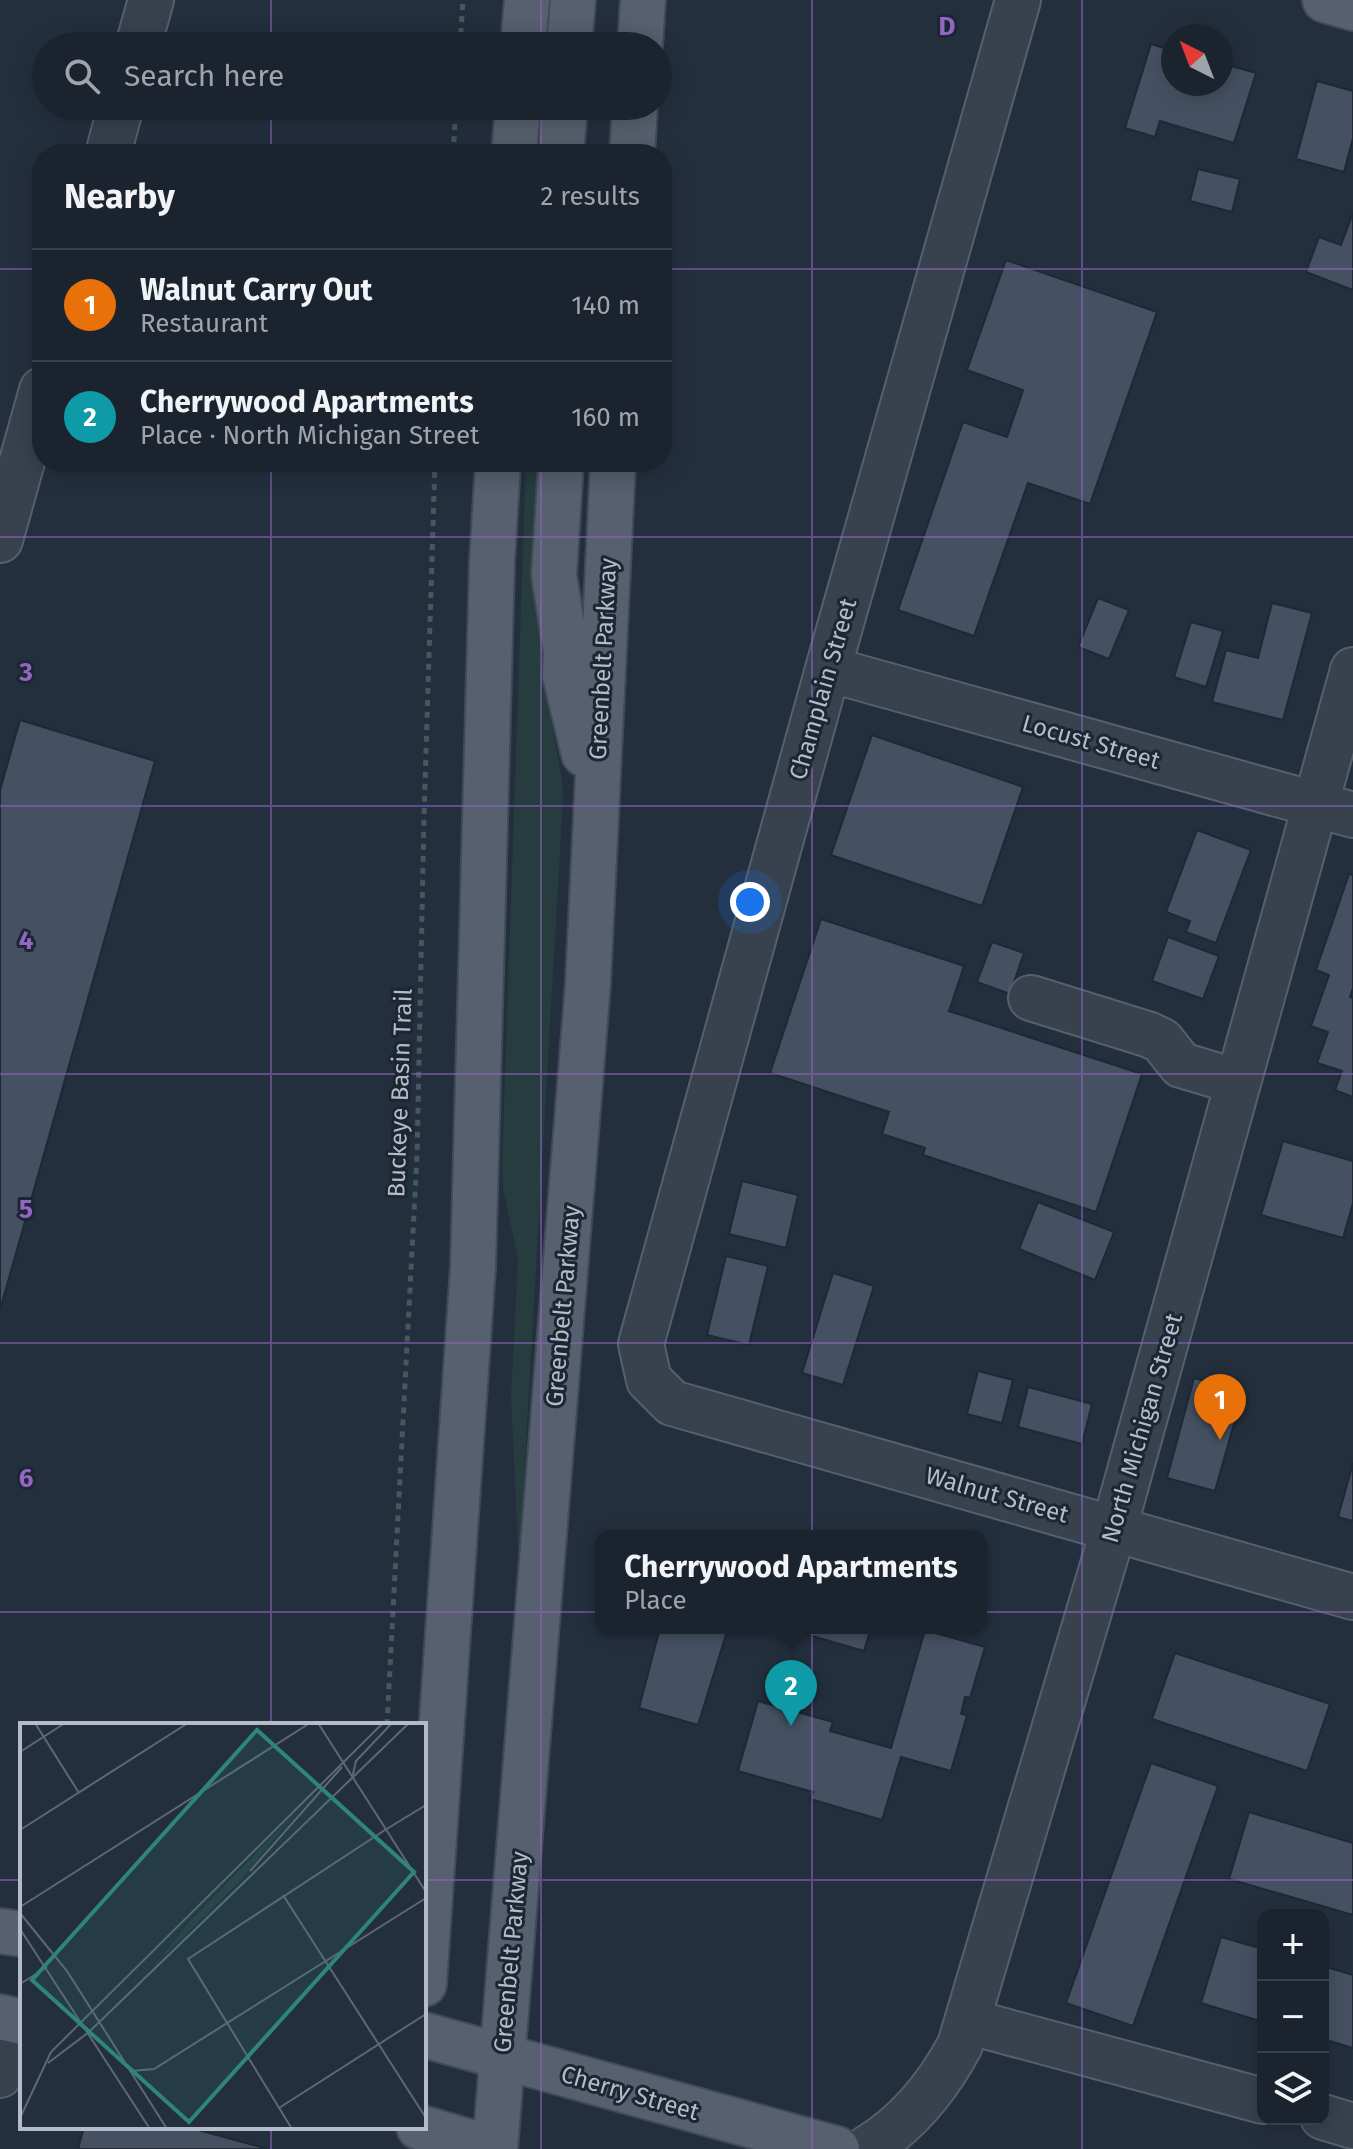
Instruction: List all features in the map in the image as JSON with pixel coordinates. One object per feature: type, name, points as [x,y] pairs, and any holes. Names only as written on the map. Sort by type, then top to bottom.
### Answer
[{"type":"main road","points":[[524,32],[527,0]]},
{"type":"main road","points":[[570,32],[573,0]]},
{"type":"main road","points":[[641,32],[643,0]]},
{"type":"main road","points":[[1325,0],[1353,8]]},
{"type":"main road","points":[[515,144],[517,120]]},
{"type":"main road","points":[[562,144],[564,120]]},
{"type":"main road","points":[[633,144],[634,120]]},
{"type":"main road","points":[[426,1955],[473,1267],[492,562],[497,472]]},
{"type":"main road","points":[[560,472],[554,575],[566,652],[565,675],[596,807]]},
{"type":"main road","name":"Greenbelt Parkway","points":[[494,2149],[588,983],[613,472]]},
{"type":"main road","points":[[0,1931],[20,1934]]},
{"type":"main road","name":"Cherry Street","points":[[426,2036],[837,2149]]},
{"type":"main road","points":[[411,2149],[416,2129]]},
{"type":"main road","points":[[423,2129],[494,2149]]},
{"type":"street","points":[[142,32],[151,0]]},
{"type":"street","name":"Champlain Street","points":[[649,1380],[641,1344],[1018,0]]},
{"type":"street","points":[[111,144],[117,120]]},
{"type":"street","points":[[0,540],[32,426]]},
{"type":"street","name":"Locust Street","points":[[828,669],[1334,810]]},
{"type":"street","name":"North Michigan Street","points":[[866,2149],[916,2110],[946,2071],[963,2033],[1114,1528],[1238,1082],[1334,810],[1353,670]]},
{"type":"street","points":[[1031,998],[1150,1035],[1162,1041],[1181,1065],[1238,1082]]},
{"type":"street","name":"Walnut Street","points":[[649,1380],[672,1403],[1353,1597]]},
{"type":"street","points":[[0,2075],[13,2020]]},
{"type":"street","points":[[963,2033],[1257,2100]]},
{"type":"street","points":[[1329,2119],[1353,2126]]},
{"type":"path","points":[[461,32],[463,0]]},
{"type":"path","points":[[454,144],[455,120]]},
{"type":"path","name":"Buckeye Basin Trail","points":[[387,1723],[417,1156],[435,472]]},
{"type":"green space","points":[[526,472],[543,472],[553,663],[550,712],[563,798],[519,1565],[511,1398],[518,1258],[503,1189]]},
{"type":"building","points":[[1151,44],[1161,47],[1161,96],[1233,96],[1233,66],[1256,73],[1234,143],[1160,121],[1155,137],[1125,128]]},
{"type":"building","points":[[1317,81],[1353,91],[1353,138],[1344,172],[1296,159]]},
{"type":"building","points":[[1198,169],[1240,179],[1232,212],[1190,201]]},
{"type":"building","points":[[1353,213],[1353,290],[1306,272],[1319,237],[1341,245]]},
{"type":"building","points":[[1006,260],[1157,312],[1090,504],[1028,483],[974,636],[898,610],[963,422],[1007,437],[1023,390],[967,370]]},
{"type":"building","points":[[1098,598],[1129,610],[1109,659],[1078,647]]},
{"type":"building","points":[[1272,603],[1312,613],[1283,720],[1212,702],[1226,650],[1258,658]]},
{"type":"building","points":[[1191,622],[1223,631],[1206,687],[1174,677]]},
{"type":"building","points":[[20,720],[155,761],[0,1310],[0,790]]},
{"type":"building","points":[[872,735],[1023,787],[982,906],[831,855]]},
{"type":"building","points":[[1197,830],[1251,850],[1216,943],[1186,932],[1190,921],[1166,912]]},
{"type":"building","points":[[1349,874],[1353,875],[1353,988],[1350,997],[1353,998],[1353,1097],[1335,1090],[1342,1071],[1317,1063],[1328,1032],[1311,1026],[1329,975],[1316,970]]},
{"type":"building","points":[[821,919],[964,966],[949,1011],[1142,1074],[1096,1212],[923,1155],[925,1148],[882,1134],[889,1112],[770,1073]]},
{"type":"building","points":[[1168,937],[1219,956],[1203,999],[1152,981]]},
{"type":"building","points":[[992,942],[1024,953],[1010,994],[977,982]]},
{"type":"building","points":[[1283,1141],[1353,1161],[1353,1203],[1343,1238],[1261,1215]]},
{"type":"building","points":[[742,1181],[798,1195],[786,1248],[729,1234]]},
{"type":"building","points":[[1038,1202],[1114,1232],[1095,1280],[1019,1249]]},
{"type":"building","points":[[726,1256],[768,1266],[749,1345],[707,1335]]},
{"type":"building","points":[[833,1273],[874,1286],[843,1385],[802,1373]]},
{"type":"building","points":[[978,1371],[1013,1380],[1002,1423],[967,1414]]},
{"type":"building","points":[[1194,1378],[1243,1392],[1215,1491],[1167,1478]]},
{"type":"building","points":[[1028,1387],[1092,1404],[1082,1444],[1018,1427]]},
{"type":"building","points":[[1353,1463],[1353,1521],[1338,1517]]},
{"type":"building","points":[[658,1634],[726,1634],[698,1725],[639,1708]]},
{"type":"building","points":[[805,1634],[869,1634],[864,1651]]},
{"type":"building","points":[[924,1634],[939,1634],[985,1647],[970,1698],[965,1697],[961,1714],[967,1715],[951,1771],[901,1757],[882,1820],[810,1799],[813,1792],[738,1771],[758,1701],[833,1722],[830,1731],[891,1748]]},
{"type":"building","points":[[1175,1653],[1330,1704],[1307,1771],[1152,1719]]},
{"type":"building","points":[[1151,1763],[1218,1786],[1133,2026],[1066,2003]]},
{"type":"building","points":[[1249,1812],[1353,1843],[1353,1915],[1229,1879]]},
{"type":"building","points":[[1221,1937],[1257,1947],[1257,2020],[1201,2003]]},
{"type":"building","points":[[1329,1968],[1353,1975],[1353,2048],[1329,2041]]},
{"type":"building","points":[[83,2129],[194,2129],[268,2149],[78,2149]]},
{"type":"place","name":"Walnut Carry Out","points":[[1220,1440]]},
{"type":"place","name":"Cherrywood Apartments","points":[[791,1726]]}]
